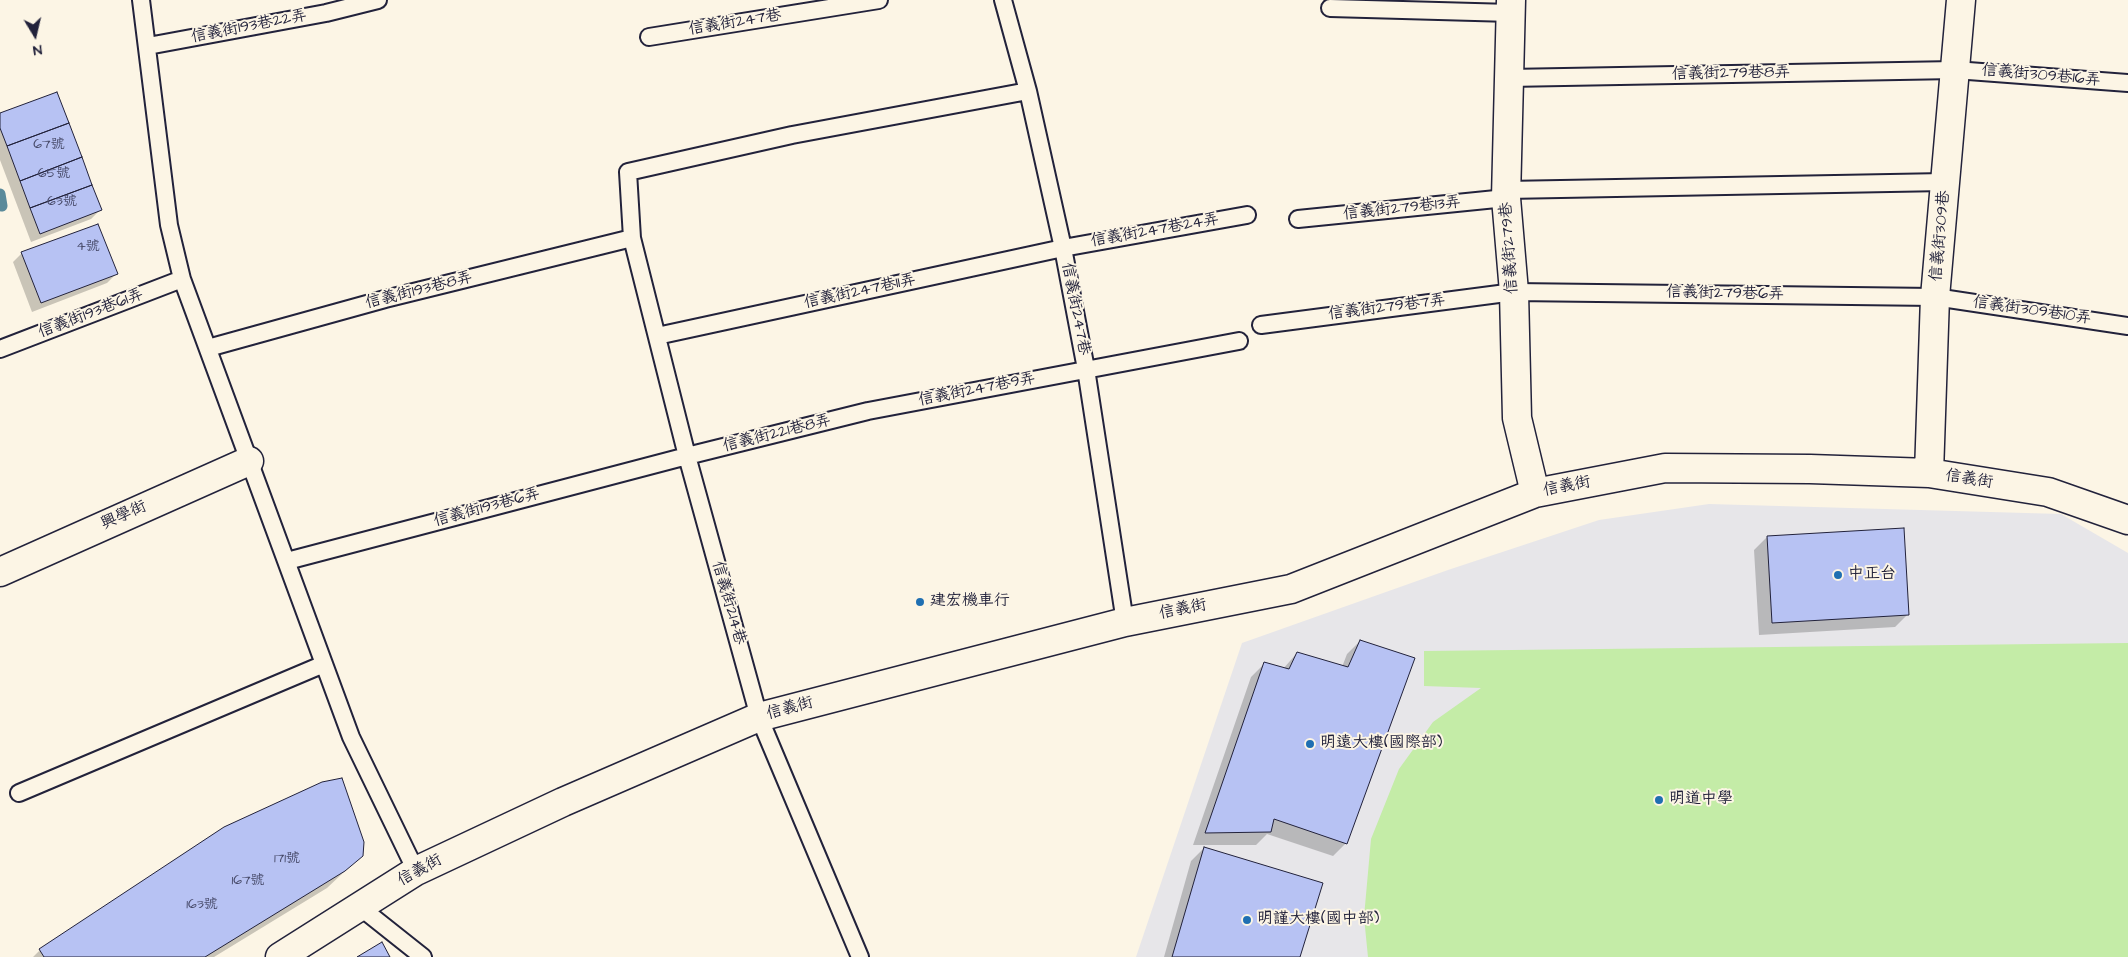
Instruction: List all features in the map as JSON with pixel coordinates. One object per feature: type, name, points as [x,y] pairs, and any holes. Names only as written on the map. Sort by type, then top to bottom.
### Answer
[{"type":"street","name":"信義街309巷","points":[[1929,473],[1935,297],[1961,0]]},
{"type":"street","name":"信義街279巷","points":[[1511,6],[1506,194],[1514,292],[1517,418],[1535,493]]},
{"type":"street","name":"興學街","points":[[0,572],[249,461]]},
{"type":"street","name":"信義街","points":[[280,957],[416,871],[563,802],[760,717],[1125,622],[1291,589],[1535,493],[1665,468],[1810,469],[1929,473],[2048,492],[2128,520]]},
{"type":"lane","points":[[141,0],[168,225],[182,279],[351,737],[416,871]]},
{"type":"lane","name":"信義街193巷22弄","points":[[148,46],[326,13],[378,0]]},
{"type":"lane","name":"信義街247巷","points":[[650,37],[816,5],[879,0]]},
{"type":"lane","name":"信義街247巷","points":[[1004,0],[1028,91],[1063,248],[1086,370],[1125,622]]},
{"type":"lane","points":[[1330,8],[1511,6]]},
{"type":"lane","name":"信義街279巷8弄","points":[[1508,78],[1955,70]]},
{"type":"lane","name":"信義街309巷16弄","points":[[1955,70],[2128,84]]},
{"type":"lane","name":"信義街214巷","points":[[860,957],[760,717],[687,456],[632,238],[628,172],[792,135],[1028,91]]},
{"type":"lane","name":"信義街279巷13弄","points":[[1298,219],[1506,194],[1945,182]]},
{"type":"lane","name":"信義街247巷24弄","points":[[1063,248],[1247,215]]},
{"type":"lane","name":"信義街193巷8弄","points":[[208,348],[385,299],[632,238]]},
{"type":"lane","name":"信義街247巷11弄","points":[[656,336],[1063,248]]},
{"type":"lane","name":"信義街193巷61弄","points":[[0,349],[182,279]]},
{"type":"lane","name":"信義街279巷6弄","points":[[1514,292],[1935,297]]},
{"type":"lane","name":"信義街279巷7弄","points":[[1261,325],[1514,292]]},
{"type":"lane","name":"信義街309巷10弄","points":[[1935,297],[2128,326]]},
{"type":"lane","name":"信義街247巷9弄","points":[[868,411],[1239,341]]},
{"type":"lane","name":"信義街221巷8弄","points":[[687,456],[868,411]]},
{"type":"lane","name":"信義街193巷6弄","points":[[287,561],[687,456]]},
{"type":"lane","points":[[18,793],[324,664]]},
{"type":"lane","points":[[360,907],[423,957]]},
{"type":"shaded area","name":"明道中學","points":[[1709,504],[2061,514],[2128,553],[2128,957],[1136,957],[1242,643],[1448,570],[1599,520]]},
{"type":"green space","points":[[2128,643],[2128,957],[1368,957],[1364,917],[1371,839],[1399,769],[1433,722],[1481,688],[1424,686],[1424,651]]},
{"type":"building","points":[[57,92],[69,123],[7,146],[0,128],[0,113]]},
{"type":"building","points":[[69,123],[82,157],[20,181],[7,146]]},
{"type":"building","points":[[82,157],[92,185],[30,208],[20,181]]},
{"type":"building","points":[[92,185],[102,210],[40,234],[30,208]]},
{"type":"building","points":[[98,224],[118,274],[41,303],[21,252]]},
{"type":"building","name":"中正台","points":[[1904,528],[1909,615],[1772,623],[1767,536]]},
{"type":"building","name":"明遠大樓(國際部)","points":[[1360,640],[1415,658],[1347,844],[1274,819],[1271,832],[1205,833],[1264,662],[1289,669],[1297,652],[1348,667]]},
{"type":"building","points":[[342,778],[364,842],[363,856],[345,871],[205,957],[44,957],[39,949],[224,827],[322,782]]},
{"type":"building","name":"明謹大樓(國中部)","points":[[1204,847],[1323,883],[1300,957],[1172,957]]},
{"type":"building","points":[[382,942],[390,957],[357,957]]},
{"type":"waterway","points":[[0,194],[2,206]]},
{"type":"place","name":"中正台","points":[[1838,575]]},
{"type":"place","name":"建宏機車行","points":[[920,602]]},
{"type":"place","name":"明遠大樓(國際部)","points":[[1310,744]]},
{"type":"place","name":"明道中學","points":[[1659,800]]},
{"type":"place","name":"明謹大樓(國中部)","points":[[1247,920]]}]
